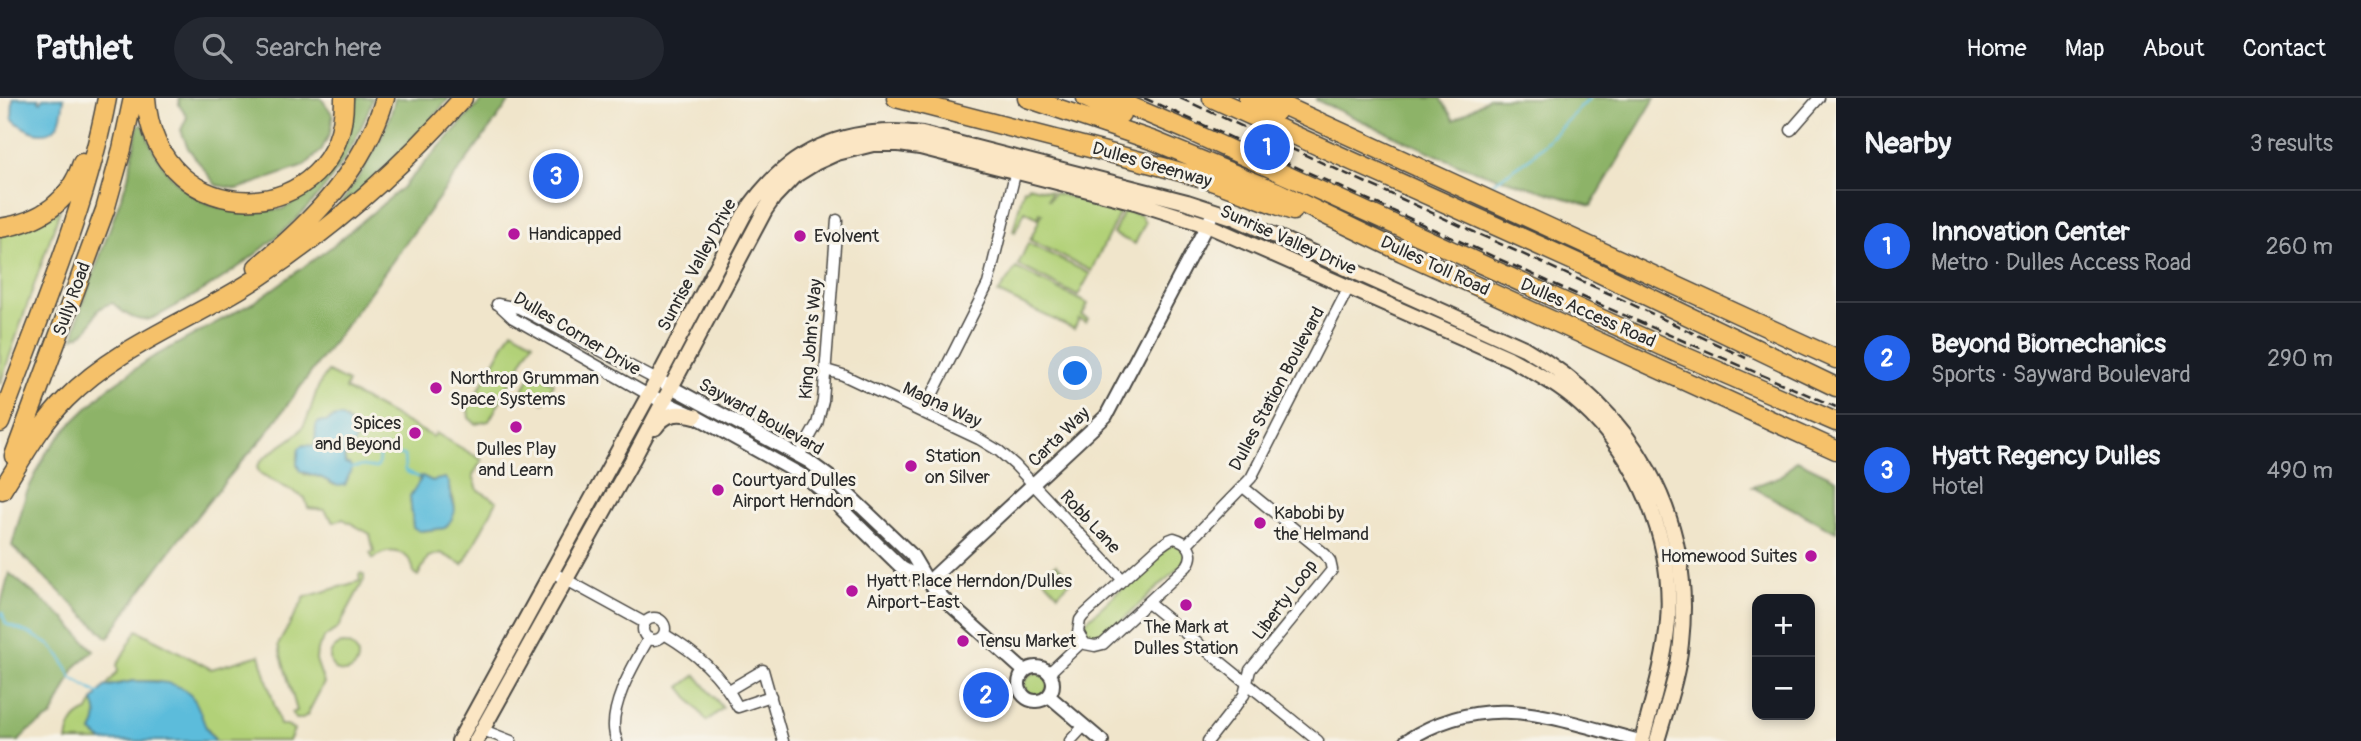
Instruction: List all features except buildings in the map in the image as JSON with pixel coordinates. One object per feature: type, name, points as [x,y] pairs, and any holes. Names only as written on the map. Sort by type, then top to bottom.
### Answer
[{"type":"highway","points":[[0,228],[13,226],[39,215],[55,205],[69,191],[80,170],[97,98]]},
{"type":"highway","name":"Sully Road","points":[[0,423],[82,198],[97,147],[107,98]]},
{"type":"highway","name":"Sully Road","points":[[1,493],[105,210],[133,98]]},
{"type":"highway","points":[[146,98],[155,137],[173,167],[186,180],[208,193],[246,201],[281,195],[302,184],[316,172],[337,140],[344,98]]},
{"type":"highway","points":[[1,493],[42,427],[65,399],[103,367],[248,274],[306,223],[338,187],[362,153],[385,98]]},
{"type":"highway","points":[[150,339],[240,289],[315,238],[387,176],[463,98]]},
{"type":"highway","name":"Dulles Greenway","points":[[896,98],[1206,179],[1402,251]]},
{"type":"highway","name":"Dulles Toll Road","points":[[1027,98],[1154,141],[1317,209],[1402,251],[1836,450]]},
{"type":"highway","points":[[1086,98],[1278,185],[1317,209]]},
{"type":"highway","name":"Dulles Access Road","points":[[1111,98],[1836,422]]},
{"type":"highway","points":[[1212,98],[1589,268],[1836,387]]},
{"type":"highway","points":[[1248,98],[1354,146],[1413,165]]},
{"type":"highway","points":[[1267,98],[1836,359]]},
{"type":"highway","points":[[1762,416],[1836,456]]},
{"type":"main road","name":"Sunrise Valley Drive","points":[[458,741],[756,197],[775,177],[802,156],[839,139],[885,131],[922,134],[1207,225],[1509,358],[1540,375],[1581,404],[1620,451],[1641,487],[1653,515],[1664,556],[1668,618],[1664,651],[1641,741]]},
{"type":"main road","name":"Sunrise Valley Drive","points":[[479,735],[634,457],[765,210],[784,186],[826,157],[873,144],[891,144],[1017,165],[1214,211],[1268,232],[1524,348],[1591,396],[1615,420],[1639,452],[1654,479],[1672,526],[1678,553],[1682,592],[1681,644],[1676,674],[1657,741]]},
{"type":"main road","points":[[634,457],[663,418],[673,413],[695,416]]},
{"type":"street","points":[[1791,130],[1819,98]]},
{"type":"street","points":[[923,413],[988,284],[1017,165]]},
{"type":"street","name":"Carta Way","points":[[928,582],[1106,416],[1214,211]]},
{"type":"street","name":"King John's Way","points":[[799,456],[817,424],[823,401],[837,220]]},
{"type":"street","name":"Dulles Station Boulevard","points":[[1187,544],[1251,478],[1356,272]]},
{"type":"street","name":"Dulles Corner Drive","points":[[649,395],[513,318],[497,304],[519,308],[657,380]]},
{"type":"street","name":"Magna Way","points":[[825,370],[843,375],[999,451],[1016,465],[1034,486]]},
{"type":"street","name":"Sayward Boulevard","points":[[657,380],[799,456],[831,478],[912,555],[928,582],[1024,671]]},
{"type":"street","name":"Sayward Boulevard","points":[[649,395],[695,416],[815,484],[902,568],[928,582]]},
{"type":"street","name":"Robb Lane","points":[[1034,486],[1123,580]]},
{"type":"street","name":"Liberty Loop","points":[[1208,741],[1244,695],[1244,682],[1249,672],[1329,575],[1332,566],[1325,554],[1243,487]]},
{"type":"street","points":[[1174,538],[1187,544],[1191,552],[1190,563],[1148,603],[1103,644],[1096,646],[1083,641],[1078,632],[1080,621],[1123,580],[1169,540],[1174,538]]},
{"type":"street","points":[[552,572],[645,623]]},
{"type":"street","points":[[1148,603],[1318,741]]},
{"type":"street","points":[[650,619],[660,619],[664,624],[664,634],[659,639],[649,638],[643,630],[645,623],[650,619]]},
{"type":"street","points":[[664,634],[706,663],[729,690],[738,707],[771,696]]},
{"type":"street","points":[[617,741],[614,735],[614,720],[619,701],[632,668],[649,638]]},
{"type":"street","points":[[1049,673],[1083,641]]},
{"type":"street","points":[[1039,667],[1049,673],[1053,682],[1049,696],[1039,702],[1023,697],[1019,681],[1024,671],[1039,667]]},
{"type":"street","points":[[729,690],[763,670],[783,741]]},
{"type":"street","points":[[1049,696],[1102,741]]},
{"type":"street","points":[[1406,741],[1452,719],[1475,713],[1508,710],[1537,714],[1641,741]]},
{"type":"street","points":[[1070,741],[1084,726]]},
{"type":"street","points":[[479,735],[511,741]]},
{"type":"green space","points":[[179,98],[321,98],[333,115],[330,133],[321,151],[304,166],[238,189],[216,185],[188,148],[181,130],[187,117],[179,105]]},
{"type":"green space","points":[[353,98],[373,98],[361,128],[334,175],[284,231],[221,279],[161,314],[145,320],[135,318],[113,303],[97,311],[85,332],[74,338],[78,317],[128,178],[138,126],[143,124],[154,151],[170,175],[204,202],[222,208],[279,210],[289,206],[308,190],[342,150],[351,126]]},
{"type":"green space","points":[[395,98],[449,98],[421,133],[342,208],[339,206],[380,141]]},
{"type":"green space","points":[[484,98],[512,98],[263,438],[182,535],[108,638],[12,546],[26,494],[46,453],[107,389],[151,358],[256,301],[330,248],[402,188]]},
{"type":"green space","points":[[1316,98],[1440,98],[1454,120],[1489,98],[1655,98],[1591,206],[1461,166]]},
{"type":"green space","points":[[1028,186],[1051,192],[1049,200],[1054,193],[1121,210],[1091,271],[1030,240],[1042,214],[1040,213],[1038,218],[1025,211],[1015,232],[1013,231],[1024,188],[1027,189]]},
{"type":"green space","points":[[60,210],[0,384],[0,234]]},
{"type":"green space","points":[[1124,211],[1141,215],[1145,223],[1135,244],[1113,234]]},
{"type":"green space","points":[[1028,243],[1090,274],[1078,296],[1018,265]]},
{"type":"green space","points":[[1016,268],[1088,304],[1082,316],[1088,319],[1086,322],[1079,319],[1074,329],[998,293]]},
{"type":"green space","points":[[512,330],[533,342],[489,421],[476,424],[469,418],[468,409]]},
{"type":"green space","points":[[533,371],[554,383],[543,403],[522,391]]},
{"type":"green space","points":[[328,372],[348,382],[345,389],[433,437],[436,433],[482,460],[473,475],[478,490],[497,501],[463,565],[441,553],[428,557],[418,576],[414,574],[409,560],[399,553],[386,552],[373,559],[370,553],[374,552],[370,534],[343,519],[334,522],[324,510],[308,508],[305,498],[261,474],[257,468],[260,463],[304,425]],"holes":[[[332,418],[347,420],[354,433],[352,446],[344,457],[349,473],[345,485],[334,485],[320,477],[304,474],[297,464],[299,448],[306,445],[315,446],[319,422]],[[422,476],[432,481],[445,478],[454,504],[453,515],[445,528],[423,531],[413,527],[410,496],[420,483],[418,478]]]},
{"type":"green space","points":[[1797,460],[1836,479],[1836,532],[1752,487],[1781,476]]},
{"type":"green space","points":[[1172,544],[1182,547],[1186,556],[1185,562],[1101,640],[1085,637],[1082,632],[1084,623]]},
{"type":"green space","points":[[1056,564],[1072,580],[1058,594],[1042,577]]},
{"type":"green space","points":[[9,573],[64,618],[94,651],[76,666],[52,716],[28,731],[19,741],[0,741],[0,608]]},
{"type":"green space","points":[[361,573],[364,580],[338,628],[325,637],[317,650],[316,660],[324,683],[307,715],[296,719],[292,713],[297,711],[278,645],[305,597],[360,581]]},
{"type":"green space","points":[[137,630],[211,669],[260,655],[280,725],[287,725],[294,730],[289,741],[216,741],[202,721],[195,701],[157,681],[134,681],[106,686],[118,671],[117,665]]},
{"type":"green space","points":[[344,644],[354,648],[358,658],[354,668],[344,672],[334,668],[330,658],[334,648]]},
{"type":"green space","points":[[1031,673],[1041,673],[1048,680],[1048,690],[1041,697],[1031,697],[1024,690],[1024,680]]},
{"type":"green space","points":[[696,675],[723,708],[707,721],[680,687]]},
{"type":"green space","points":[[93,701],[97,716],[92,732],[103,741],[67,741],[73,722],[88,711]]},
{"type":"water","points":[[13,98],[39,98],[41,102],[43,98],[64,98],[57,126],[46,133],[40,133],[22,126],[12,118]]},
{"type":"water","points":[[342,417],[351,425],[355,442],[344,457],[345,464],[352,468],[345,485],[338,486],[300,471],[297,464],[299,448],[303,445],[315,446],[316,426],[319,422]]},
{"type":"water","points":[[418,477],[432,481],[445,478],[449,483],[455,509],[445,528],[419,531],[413,527],[410,496],[421,479]]},
{"type":"water","points":[[134,681],[168,683],[183,689],[195,701],[208,732],[216,741],[103,741],[92,732],[97,716],[93,701],[104,687]]},
{"type":"waterway","points":[[1493,183],[1530,158],[1590,98]]},
{"type":"waterway","points":[[352,468],[376,468],[380,448],[386,447],[396,455],[404,455],[405,471],[418,477]]},
{"type":"waterway","points":[[2,612],[6,624],[51,646],[61,657],[72,678],[99,694]]},
{"type":"railway","points":[[1144,98],[1596,303],[1836,407]]},
{"type":"railway","points":[[1180,98],[1746,358]]},
{"type":"place","name":"Innovation Center","points":[[1267,147]]},
{"type":"place","name":"Hyatt Regency Dulles","points":[[556,176]]},
{"type":"place","name":"Handicapped","points":[[514,234]]},
{"type":"place","name":"Evolvent","points":[[800,236]]},
{"type":"place","name":"Northrop Grumman Space Systems","points":[[436,388]]},
{"type":"place","name":"Dulles Play and Learn","points":[[516,427]]},
{"type":"place","name":"Spices and Beyond","points":[[415,433]]},
{"type":"place","name":"Station on Silver","points":[[911,466]]},
{"type":"place","name":"Courtyard Dulles Airport Herndon","points":[[718,490]]},
{"type":"place","name":"Kabobi by the Helmand","points":[[1260,523]]},
{"type":"place","name":"Homewood Suites","points":[[1811,556]]},
{"type":"place","name":"Hyatt Place Herndon/Dulles Airport-East","points":[[852,591]]},
{"type":"place","name":"The Mark at Dulles Station","points":[[1186,605]]},
{"type":"place","name":"Tensu Market","points":[[963,641]]},
{"type":"place","name":"Beyond Biomechanics","points":[[986,695]]}]
